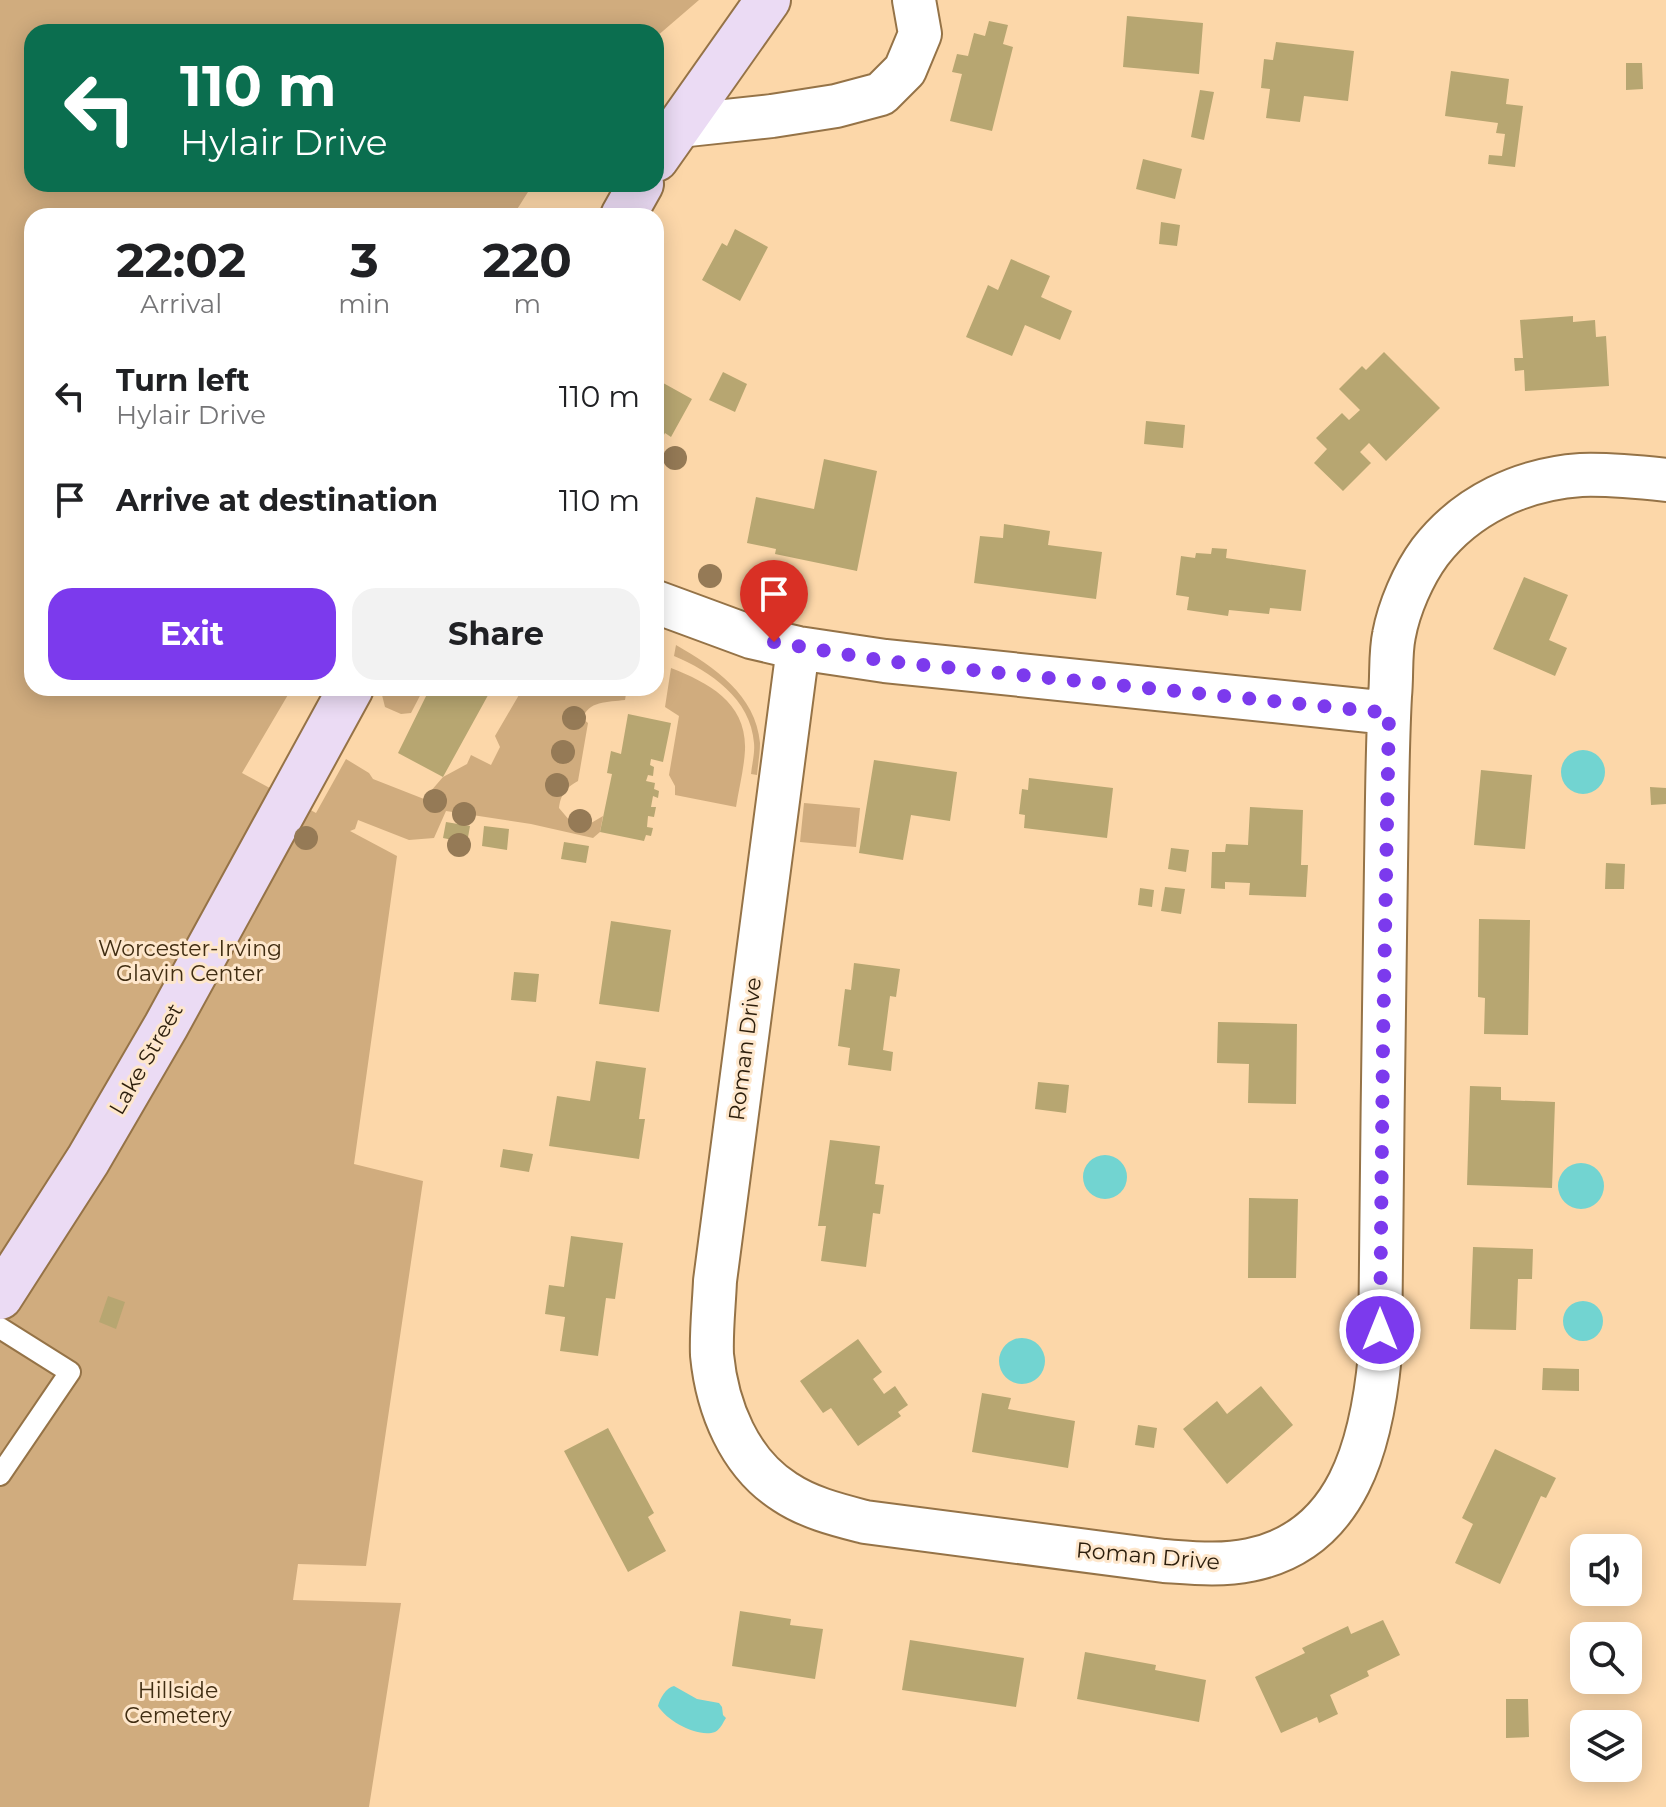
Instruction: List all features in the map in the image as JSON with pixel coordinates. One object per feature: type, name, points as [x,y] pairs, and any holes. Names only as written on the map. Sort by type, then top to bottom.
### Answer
[{"type":"main road","points":[[668,143],[768,0]]},
{"type":"main road","name":"Lake Street","points":[[0,1297],[88,1160],[347,696]]},
{"type":"street","points":[[668,143],[881,94],[905,70],[920,34],[914,0]]},
{"type":"street","name":"Roman Drive","points":[[798,648],[715,1281],[712,1351],[715,1380],[733,1433],[746,1455],[775,1485],[827,1512],[865,1522],[1164,1561],[1201,1564],[1251,1560],[1288,1548],[1305,1538],[1343,1494],[1357,1468],[1377,1393],[1389,713],[1394,636],[1402,609],[1429,554],[1450,530],[1486,503],[1537,483],[1581,475],[1666,480]]},
{"type":"street","points":[[664,605],[745,635],[798,648],[885,661],[1389,713]]},
{"type":"lane","points":[[0,1328],[70,1372],[0,1475]]},
{"type":"green space","name":"Worcester-Irving Glavin Center","points":[[0,0],[699,0],[664,30],[664,24],[24,24],[24,192],[528,192],[518,208],[24,208],[24,696],[287,696],[242,773],[316,813],[346,759],[369,773],[373,779],[424,799],[443,777],[467,764],[471,755],[491,765],[500,747],[495,736],[518,696],[626,696],[625,700],[599,704],[585,713],[583,719],[588,723],[578,781],[565,792],[560,803],[559,808],[570,821],[586,826],[603,816],[600,832],[593,838],[531,824],[446,811],[434,838],[409,840],[358,820],[355,829],[350,831],[397,856],[354,1164],[423,1181],[366,1566],[298,1564],[293,1600],[401,1603],[369,1807],[0,1807]]},
{"type":"green space","points":[[676,645],[731,684],[751,711],[760,743],[757,775],[751,774],[754,743],[751,727],[737,700],[714,679],[674,656]]},
{"type":"green space","points":[[671,668],[712,688],[740,719],[745,750],[736,807],[675,795],[675,786],[669,775],[679,716],[665,707]]},
{"type":"green space","points":[[382,696],[420,696],[411,713],[401,714],[385,707]]},
{"type":"green space","points":[[804,803],[860,808],[856,847],[800,842]]},
{"type":"water","points":[[1583,750],[1598,757],[1605,772],[1598,787],[1583,794],[1568,787],[1561,772],[1568,757]]},
{"type":"water","points":[[1105,1155],[1121,1161],[1127,1177],[1121,1193],[1105,1199],[1089,1193],[1083,1177],[1089,1161]]},
{"type":"water","points":[[1581,1163],[1597,1170],[1604,1186],[1597,1202],[1581,1209],[1565,1202],[1558,1186],[1565,1170]]},
{"type":"water","points":[[1583,1301],[1597,1307],[1603,1321],[1597,1335],[1583,1341],[1569,1335],[1563,1321],[1569,1307]]},
{"type":"water","points":[[1022,1338],[1038,1345],[1045,1361],[1038,1377],[1022,1384],[1006,1377],[999,1361],[1006,1345]]},
{"type":"water","points":[[674,1686],[697,1699],[719,1703],[726,1718],[719,1729],[700,1733],[662,1712],[658,1706],[660,1700]]},
{"type":"building","points":[[1127,16],[1203,23],[1199,74],[1123,67]]},
{"type":"building","points":[[989,21],[1008,25],[1003,44],[1013,47],[992,131],[950,121],[962,74],[952,72],[957,54],[968,56],[974,33],[985,36]]},
{"type":"building","points":[[1276,42],[1354,51],[1348,101],[1304,96],[1300,122],[1266,118],[1270,89],[1261,88],[1264,59],[1273,60]]},
{"type":"building","points":[[1626,63],[1642,63],[1643,89],[1626,90]]},
{"type":"building","points":[[1451,71],[1509,79],[1506,104],[1523,106],[1515,167],[1488,164],[1489,155],[1502,156],[1505,134],[1496,133],[1498,123],[1445,116]]},
{"type":"building","points":[[1200,90],[1214,92],[1204,140],[1191,137]]},
{"type":"building","points":[[1143,159],[1182,169],[1175,199],[1136,189]]},
{"type":"building","points":[[1161,222],[1180,225],[1177,246],[1159,244]]},
{"type":"building","points":[[735,229],[768,247],[740,301],[702,280],[722,243],[727,246]]},
{"type":"building","points":[[1011,259],[1050,276],[1041,297],[1072,311],[1060,340],[1025,325],[1012,356],[966,337],[988,285],[998,290]]},
{"type":"building","points":[[1573,316],[1573,322],[1595,320],[1596,337],[1606,336],[1609,386],[1525,391],[1524,370],[1515,371],[1514,358],[1523,358],[1520,320]]},
{"type":"building","points":[[1384,352],[1440,408],[1386,461],[1369,443],[1360,452],[1371,463],[1343,491],[1314,463],[1327,449],[1316,438],[1342,413],[1349,420],[1360,410],[1339,389],[1362,366],[1366,370]]},
{"type":"building","points":[[723,372],[747,384],[735,412],[709,400]]},
{"type":"building","points":[[664,383],[692,399],[671,437],[665,433]]},
{"type":"building","points":[[1146,421],[1185,425],[1183,448],[1144,444]]},
{"type":"building","points":[[824,459],[877,471],[857,571],[775,554],[776,549],[747,543],[756,497],[814,509]]},
{"type":"building","points":[[1004,524],[1050,531],[1048,545],[1102,552],[1096,599],[974,583],[980,536],[1003,538]]},
{"type":"building","points":[[1212,548],[1227,549],[1226,558],[1306,570],[1301,611],[1270,608],[1269,614],[1229,610],[1228,616],[1187,610],[1189,597],[1176,595],[1181,556],[1195,558],[1196,553],[1211,554]]},
{"type":"building","points":[[1524,577],[1568,595],[1549,640],[1567,648],[1555,676],[1493,649]]},
{"type":"building","points":[[426,696],[488,696],[443,777],[398,753]]},
{"type":"building","points":[[628,714],[671,723],[663,762],[651,759],[653,776],[648,775],[646,781],[655,783],[654,789],[659,791],[658,798],[653,796],[651,807],[656,807],[654,817],[648,816],[647,827],[653,828],[651,836],[646,835],[644,841],[600,832],[612,774],[607,773],[611,751],[621,754]]},
{"type":"building","points":[[874,760],[957,772],[950,821],[911,815],[903,860],[859,853]]},
{"type":"building","points":[[1481,770],[1532,775],[1525,849],[1474,845]]},
{"type":"building","points":[[1029,778],[1113,788],[1107,838],[1024,828],[1025,815],[1019,814],[1022,789],[1028,790]]},
{"type":"building","points":[[1650,787],[1666,788],[1666,804],[1651,805]]},
{"type":"building","points":[[1250,807],[1303,810],[1301,865],[1308,865],[1306,897],[1249,895],[1250,883],[1225,882],[1225,889],[1211,888],[1212,852],[1225,852],[1226,844],[1248,845]]},
{"type":"building","points":[[446,822],[470,826],[467,843],[443,838]]},
{"type":"building","points":[[484,826],[509,829],[507,850],[482,846]]},
{"type":"building","points":[[564,842],[589,846],[586,863],[561,859]]},
{"type":"building","points":[[1171,848],[1189,850],[1186,872],[1168,869]]},
{"type":"building","points":[[1606,863],[1625,864],[1624,889],[1605,889]]},
{"type":"building","points":[[1165,887],[1185,889],[1181,914],[1161,911]]},
{"type":"building","points":[[1140,888],[1154,890],[1152,907],[1138,905]]},
{"type":"building","points":[[1479,919],[1530,920],[1528,1035],[1484,1034],[1485,998],[1478,997]]},
{"type":"building","points":[[611,921],[671,930],[659,1012],[599,1004]]},
{"type":"building","points":[[854,963],[900,969],[896,997],[890,996],[883,1050],[893,1052],[891,1071],[848,1065],[850,1048],[838,1046],[845,989],[851,990]]},
{"type":"building","points":[[514,972],[539,974],[536,1002],[511,1000]]},
{"type":"building","points":[[1218,1022],[1297,1024],[1296,1104],[1248,1103],[1249,1064],[1217,1063]]},
{"type":"building","points":[[596,1061],[646,1068],[639,1119],[645,1119],[639,1159],[549,1146],[557,1096],[590,1101]]},
{"type":"building","points":[[1038,1082],[1069,1085],[1066,1113],[1035,1109]]},
{"type":"building","points":[[1470,1086],[1501,1087],[1501,1100],[1555,1102],[1552,1188],[1467,1185]]},
{"type":"building","points":[[830,1140],[880,1146],[875,1184],[884,1185],[880,1214],[873,1213],[866,1267],[821,1261],[826,1226],[818,1226]]},
{"type":"building","points":[[503,1149],[533,1154],[529,1172],[500,1167]]},
{"type":"building","points":[[1249,1198],[1298,1199],[1296,1278],[1248,1278]]},
{"type":"building","points":[[571,1236],[623,1243],[615,1299],[606,1298],[598,1356],[560,1351],[565,1317],[545,1314],[549,1285],[564,1287]]},
{"type":"building","points":[[1473,1247],[1533,1249],[1532,1279],[1518,1279],[1516,1330],[1470,1329]]},
{"type":"building","points":[[108,1296],[125,1302],[116,1329],[99,1322]]},
{"type":"building","points":[[858,1339],[882,1372],[873,1379],[884,1394],[895,1386],[908,1405],[898,1412],[901,1416],[858,1446],[831,1408],[823,1413],[800,1381]]},
{"type":"building","points":[[1543,1368],[1579,1369],[1579,1391],[1542,1390]]},
{"type":"building","points":[[1261,1386],[1293,1425],[1227,1484],[1183,1429],[1217,1401],[1227,1414]]},
{"type":"building","points":[[982,1393],[1011,1398],[1008,1409],[1075,1421],[1068,1468],[972,1452]]},
{"type":"building","points":[[1138,1425],[1157,1428],[1154,1448],[1135,1445]]},
{"type":"building","points":[[608,1428],[654,1513],[648,1517],[666,1551],[628,1572],[564,1451]]},
{"type":"building","points":[[1495,1449],[1556,1478],[1546,1498],[1541,1496],[1500,1584],[1455,1563],[1473,1524],[1462,1518]]},
{"type":"building","points":[[740,1611],[791,1619],[790,1625],[823,1629],[815,1679],[732,1666]]},
{"type":"building","points":[[1383,1620],[1400,1655],[1367,1671],[1369,1676],[1330,1695],[1338,1714],[1319,1723],[1317,1717],[1281,1733],[1255,1677],[1305,1653],[1302,1648],[1348,1626],[1351,1634]]},
{"type":"building","points":[[910,1640],[1024,1658],[1016,1707],[902,1690]]},
{"type":"building","points":[[1085,1652],[1156,1665],[1155,1670],[1206,1680],[1199,1722],[1077,1699]]},
{"type":"building","points":[[1506,1699],[1528,1699],[1529,1737],[1506,1738]]},
{"type":"route","points":[[774,642],[885,661],[1389,713],[1380,1330]]},
{"type":"park label","name":"Hillside Cemetery","points":[[178,1702]]}]
